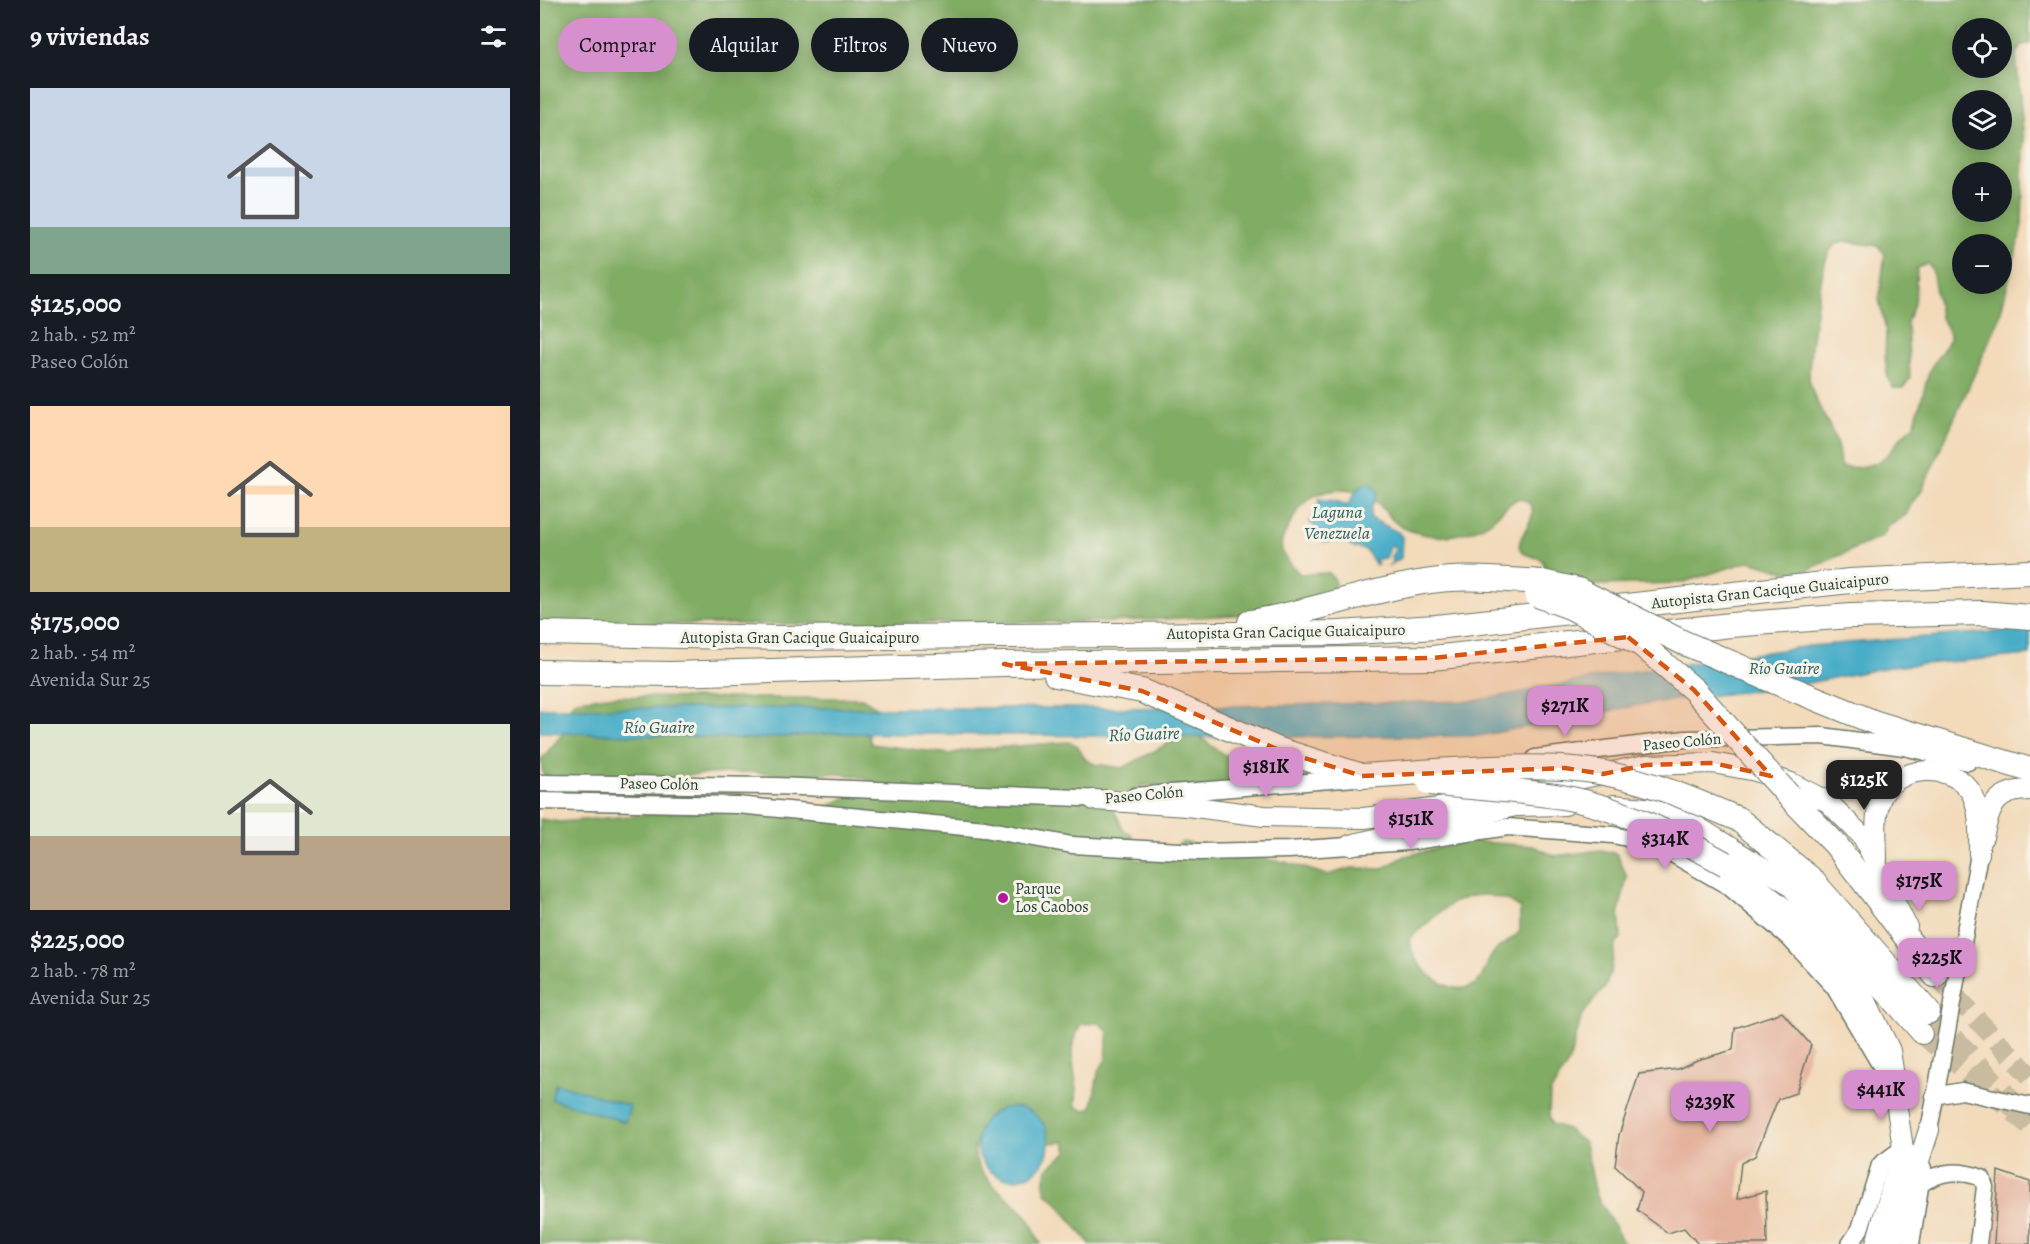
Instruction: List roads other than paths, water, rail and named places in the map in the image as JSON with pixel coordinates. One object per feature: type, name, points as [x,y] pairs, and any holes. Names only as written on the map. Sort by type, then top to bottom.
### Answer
[{"type":"highway","name":"Autopista Gran Cacique Guaicaipuro","points":[[540,633],[783,638],[1338,633],[1436,627],[1850,580],[2030,572]]},
{"type":"highway","points":[[1164,634],[1283,616],[1423,582],[1462,578],[1540,589],[1578,590],[1682,642],[1876,723],[1981,753],[2030,770]]},
{"type":"highway","points":[[1540,589],[1570,608],[1642,645],[1694,690],[1836,845],[1935,975]]},
{"type":"highway","name":"Autopista Gran Cacique Guaicaipuro","points":[[540,672],[671,674],[1004,664],[1432,658],[1742,624],[1851,616],[1982,614],[2030,617]]},
{"type":"highway","points":[[1004,664],[1142,691],[1279,750],[1362,776],[1563,797],[1623,815],[1674,835],[1726,864],[1798,922],[1863,999],[1888,1051],[1894,1089]]},
{"type":"highway","points":[[1362,776],[1478,769],[1565,768],[1603,774],[1670,790],[1738,819],[1810,878],[1925,1023]]},
{"type":"main road","points":[[1094,800],[1187,806],[1264,816],[1364,818],[1439,808],[1646,765],[1713,763],[1756,771],[1791,783],[1828,802],[1863,837],[1901,917],[1935,975]]},
{"type":"main road","points":[[1877,863],[1877,819],[1881,797],[1900,779],[1925,771],[1950,774],[1963,781],[1972,795],[1977,811],[1979,854]]},
{"type":"main road","points":[[1979,854],[1994,804],[2005,794],[2030,790]]},
{"type":"main road","points":[[1350,845],[1515,806],[1615,805],[1656,809],[1688,821],[1789,884],[1925,1023]]},
{"type":"main road","points":[[1891,1244],[1903,1148],[1894,1089]]},
{"type":"main road","points":[[1891,1244],[1929,1130]]},
{"type":"main road","points":[[1876,1244],[1903,1148]]},
{"type":"street","name":"Paseo Colón","points":[[540,783],[863,788],[1094,800],[1418,773],[1685,740],[1822,736],[1904,747],[2030,777]]},
{"type":"street","name":"Paseo Colón","points":[[540,801],[737,805],[974,828],[1072,845],[1187,852],[1289,850],[1408,842],[1508,827],[1613,835],[1655,844],[1728,886],[1790,939],[1834,987],[1894,1089]]},
{"type":"street","points":[[1911,1244],[1929,1130],[1979,854]]},
{"type":"street","points":[[1935,1096],[1962,1091],[2030,1106]]},
{"type":"street","points":[[1850,1244],[1860,1229],[1880,1165],[1903,1148]]},
{"type":"street","points":[[1921,1184],[1935,1174],[1952,1172],[1983,1178],[1985,1187],[1978,1244]]},
{"type":"water","name":"Laguna Venezuela","points":[[1370,483],[1378,492],[1370,518],[1398,532],[1402,537],[1401,558],[1388,566],[1392,563],[1391,557],[1395,550],[1393,545],[1388,548],[1387,558],[1376,559],[1378,564],[1376,565],[1366,550],[1352,547],[1344,541],[1324,542],[1325,537],[1309,521],[1318,513],[1319,499],[1336,501],[1348,506],[1359,488]]},
{"type":"water","name":"Río Guaire","points":[[2030,629],[2030,655],[1889,667],[1798,685],[1651,703],[1479,736],[1188,737],[836,733],[753,739],[540,732],[540,708],[1122,708],[1474,701],[1622,673],[1809,646]]},
{"type":"water","points":[[556,1083],[630,1106],[625,1122],[551,1099]]},
{"type":"water","points":[[1013,1107],[1027,1110],[1039,1117],[1046,1129],[1049,1143],[1046,1157],[1039,1169],[1027,1176],[1013,1179],[999,1176],[987,1169],[980,1157],[977,1143],[980,1129],[987,1117],[999,1110]]},
{"type":"tunnel","points":[[1935,975],[2030,1076]]},
{"type":"tunnel","points":[[1928,1012],[2030,1123]]},
{"type":"tunnel","points":[[1922,1034],[2030,1126]]},
{"type":"place","name":"Parque Los Caobos","points":[[1003,898]]}]
